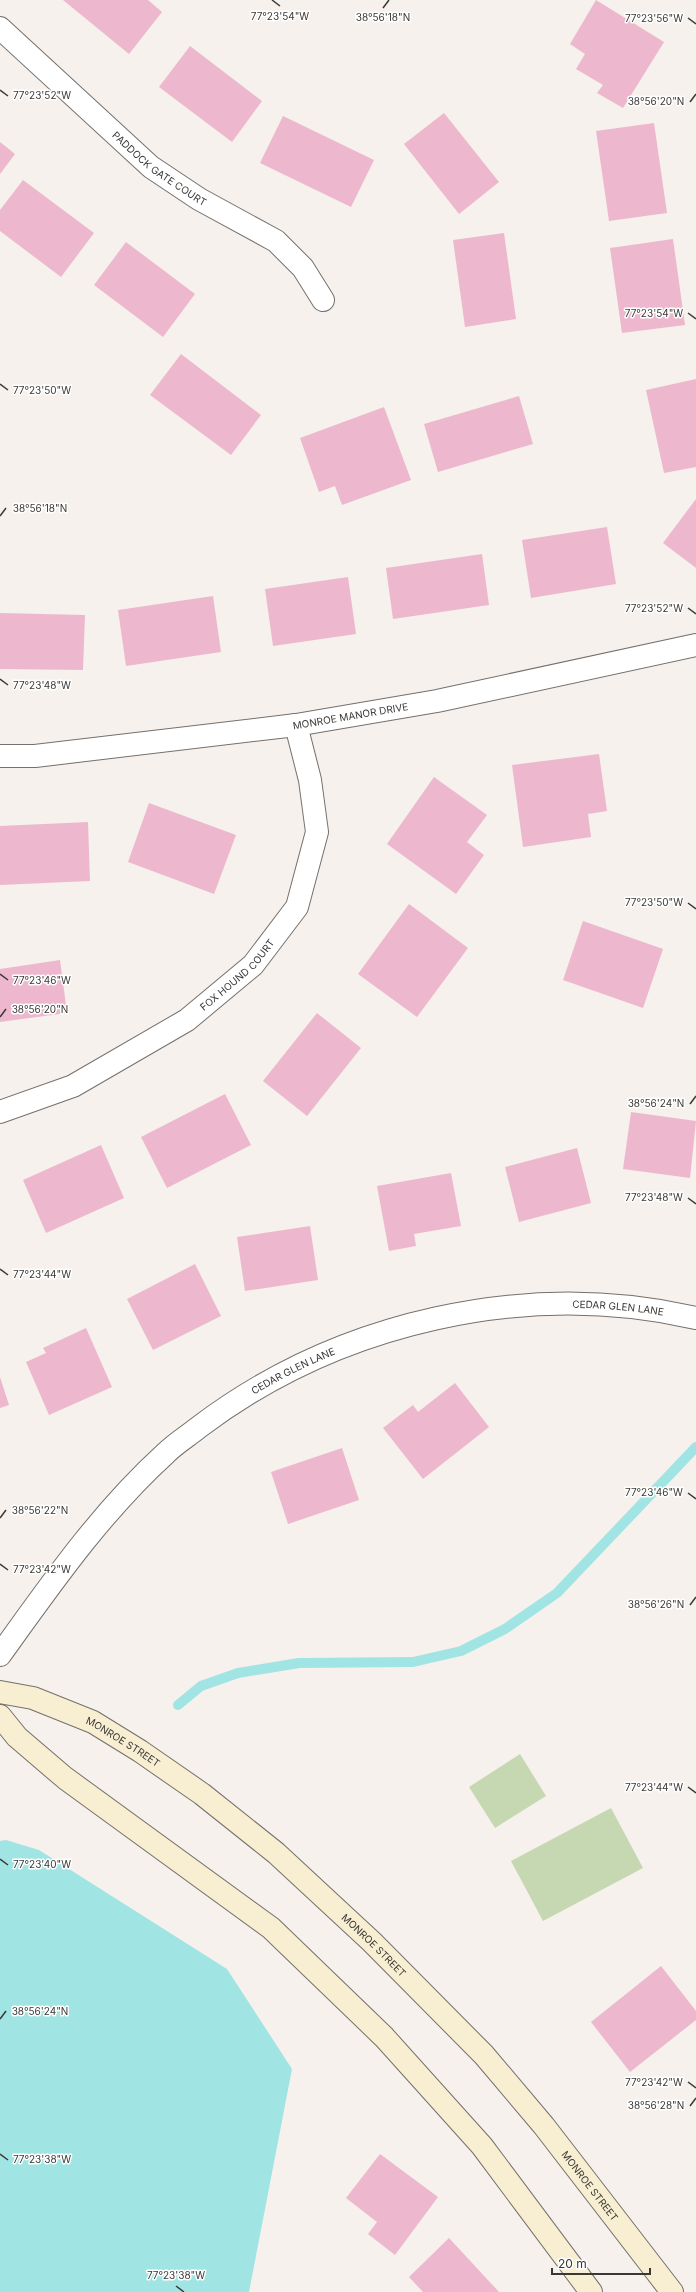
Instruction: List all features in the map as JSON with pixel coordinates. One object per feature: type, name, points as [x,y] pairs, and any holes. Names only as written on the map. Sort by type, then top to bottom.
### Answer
[{"type":"main road","name":"MONROE STREET","points":[[0,1692],[33,1698],[93,1722],[140,1751],[202,1794],[276,1853],[378,1947],[484,2055],[544,2126],[672,2292]]},
{"type":"main road","points":[[0,1716],[18,1737],[65,1778],[271,1928],[384,2037],[482,2146],[591,2292]]},
{"type":"street","name":"PADDOCK GATE COURT","points":[[0,28],[151,167],[199,199],[276,241],[303,268],[323,300]]},
{"type":"street","name":"MONROE MANOR DRIVE","points":[[0,756],[36,756],[296,726],[437,701],[696,645]]},
{"type":"street","name":"FOX HOUND COURT","points":[[0,1112],[73,1086],[187,1020],[253,965],[297,907],[318,832],[310,780],[296,726]]},
{"type":"street","name":"CEDAR GLEN LANE","points":[[0,1655],[102,1517],[166,1452],[232,1403],[263,1384],[330,1351],[410,1324],[479,1310],[550,1304],[622,1307],[696,1318]]},
{"type":"green space","points":[[520,1754],[546,1796],[495,1828],[469,1787]]},
{"type":"green space","points":[[611,1808],[643,1868],[543,1921],[511,1861]]},
{"type":"water","points":[[6,1840],[39,1850],[227,1969],[292,2069],[249,2292],[0,2292],[0,1841]]},
{"type":"building","points":[[63,0],[148,0],[162,12],[129,54]]},
{"type":"building","points":[[596,0],[664,42],[623,108],[597,93],[603,85],[576,69],[585,54],[570,44]]},
{"type":"building","points":[[190,46],[262,101],[232,142],[159,87]]},
{"type":"building","points":[[444,113],[499,182],[459,214],[404,144]]},
{"type":"building","points":[[283,116],[374,160],[351,207],[260,163]]},
{"type":"building","points":[[654,123],[667,213],[609,221],[596,131]]},
{"type":"building","points":[[0,142],[15,154],[0,174]]},
{"type":"building","points":[[23,180],[94,233],[61,277],[0,231],[0,210]]},
{"type":"building","points":[[504,233],[516,319],[465,327],[453,240]]},
{"type":"building","points":[[673,239],[685,325],[622,333],[610,248]]},
{"type":"building","points":[[126,242],[195,294],[163,337],[94,285]]},
{"type":"building","points":[[181,354],[261,415],[231,455],[150,395]]},
{"type":"building","points":[[696,379],[696,467],[664,473],[646,390]]},
{"type":"building","points":[[519,396],[533,444],[438,472],[424,424]]},
{"type":"building","points":[[384,407],[411,480],[342,505],[335,486],[319,492],[300,438]]},
{"type":"building","points":[[696,499],[696,568],[663,543]]},
{"type":"building","points":[[607,527],[616,584],[531,598],[522,540]]},
{"type":"building","points":[[482,554],[489,605],[393,619],[386,568]]},
{"type":"building","points":[[348,577],[356,634],[273,646],[265,589]]},
{"type":"building","points":[[213,596],[221,652],[126,666],[118,610]]},
{"type":"building","points":[[0,613],[85,615],[83,670],[0,669]]},
{"type":"building","points":[[599,754],[607,811],[588,814],[591,837],[523,847],[512,765]]},
{"type":"building","points":[[434,777],[487,815],[467,842],[484,855],[456,894],[387,844]]},
{"type":"building","points":[[149,803],[236,835],[214,894],[128,862]]},
{"type":"building","points":[[88,822],[90,881],[0,885],[0,826]]},
{"type":"building","points":[[409,904],[468,948],[417,1017],[358,974]]},
{"type":"building","points":[[583,921],[663,949],[643,1008],[563,980]]},
{"type":"building","points":[[60,960],[67,1013],[0,1022],[0,969]]},
{"type":"building","points":[[317,1013],[361,1048],[307,1116],[263,1081]]},
{"type":"building","points":[[225,1094],[251,1145],[167,1188],[141,1137]]},
{"type":"building","points":[[631,1112],[696,1121],[690,1178],[623,1169]]},
{"type":"building","points":[[101,1145],[124,1198],[46,1233],[23,1180]]},
{"type":"building","points":[[577,1148],[591,1203],[519,1222],[505,1167]]},
{"type":"building","points":[[451,1173],[461,1226],[414,1234],[416,1246],[389,1251],[377,1186]]},
{"type":"building","points":[[310,1226],[318,1280],[245,1291],[237,1237]]},
{"type":"building","points":[[195,1264],[221,1316],[153,1350],[127,1299]]},
{"type":"building","points":[[86,1328],[112,1387],[49,1415],[26,1362],[46,1353],[43,1348]]},
{"type":"building","points":[[0,1377],[9,1405],[0,1408]]},
{"type":"building","points":[[455,1383],[489,1427],[423,1479],[383,1428],[413,1405],[418,1412]]},
{"type":"building","points":[[342,1448],[359,1500],[288,1524],[271,1472]]},
{"type":"building","points":[[661,1966],[696,2011],[696,2020],[630,2072],[591,2022]]},
{"type":"building","points":[[380,2154],[438,2197],[395,2255],[368,2234],[377,2222],[346,2198]]},
{"type":"building","points":[[449,2238],[499,2292],[423,2292],[409,2277]]},
{"type":"waterway","points":[[178,1705],[201,1686],[238,1673],[299,1663],[413,1662],[461,1651],[505,1629],[557,1593],[696,1447]]}]
